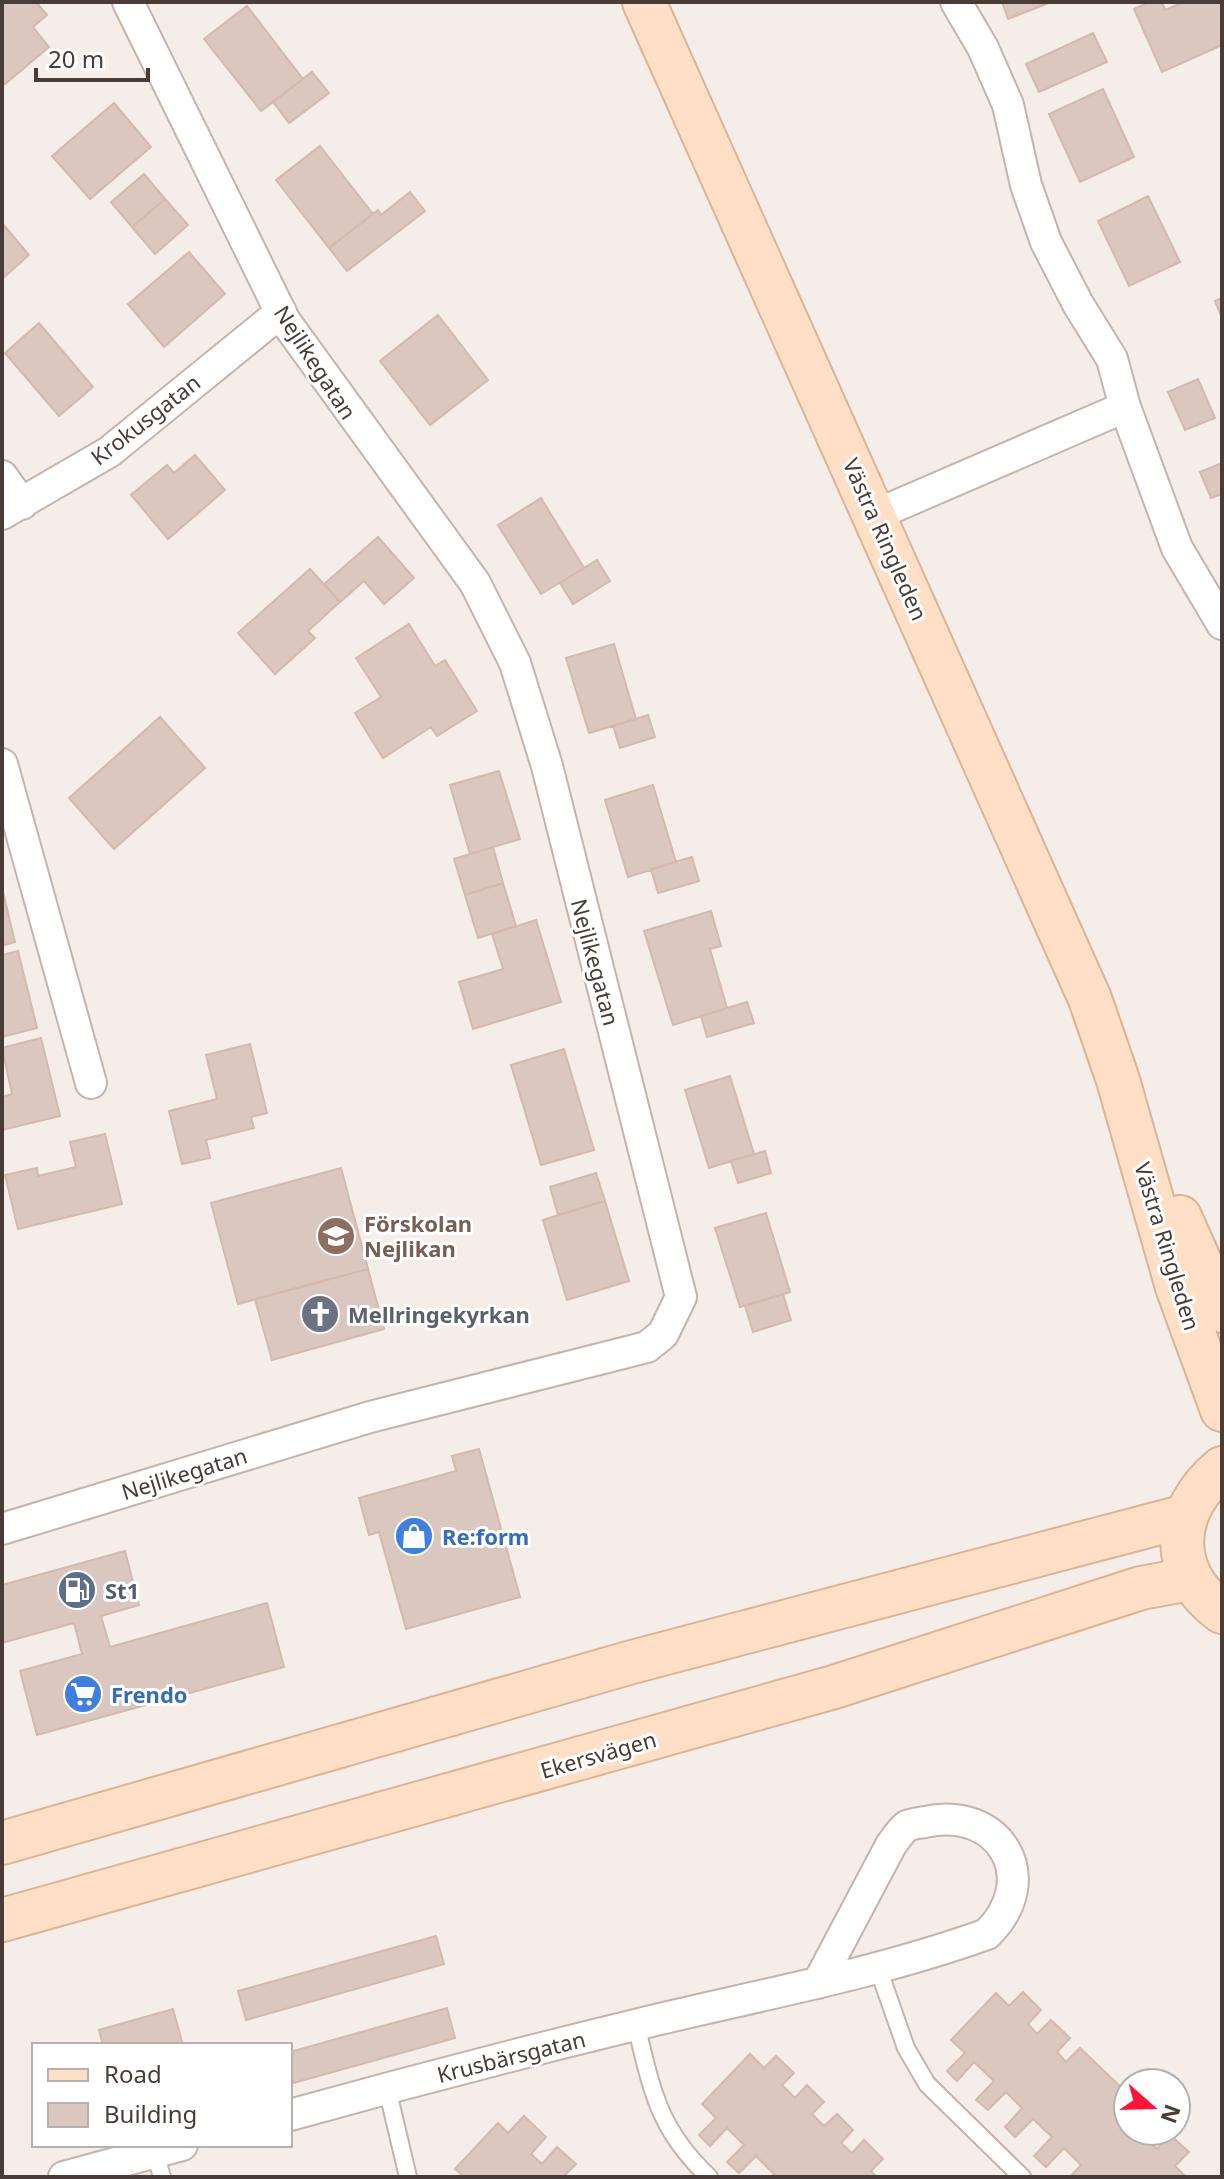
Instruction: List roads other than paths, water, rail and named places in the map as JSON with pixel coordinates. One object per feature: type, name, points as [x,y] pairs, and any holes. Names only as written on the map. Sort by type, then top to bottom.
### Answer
[{"type":"main road","name":"Västra Ringleden","points":[[644,2],[1090,999],[1118,1080],[1203,1293],[1222,1410]]},
{"type":"main road","points":[[1219,1463],[1203,1484],[1182,1530],[1190,1579],[1203,1597],[1222,1613]]},
{"type":"main road","points":[[2,1843],[632,1662],[1186,1516]]},
{"type":"main road","name":"Ekersvägen","points":[[2,1920],[834,1687],[1141,1588],[1190,1579]]},
{"type":"street","name":"Nejlikegatan","points":[[2,1529],[370,1417],[647,1347],[663,1334],[681,1297],[547,766],[515,663],[475,583],[332,390],[281,312],[128,2]]},
{"type":"street","points":[[956,2],[983,48],[1008,105],[1026,185],[1046,242],[1078,304],[1112,359],[1125,407],[1177,548],[1222,624]]},
{"type":"street","name":"Krokusgatan","points":[[12,509],[109,452],[281,312]]},
{"type":"street","points":[[875,515],[1125,407]]},
{"type":"street","points":[[2,476],[12,509]]},
{"type":"street","points":[[2,764],[91,1083]]},
{"type":"street","name":"Krusbärsgatan","points":[[292,2114],[636,2025],[818,1983],[878,1968],[987,1934],[1000,1921],[1015,1890],[1013,1865],[999,1840],[972,1823],[942,1818],[907,1826],[891,1845],[818,1983]]},
{"type":"street","points":[[64,2177],[166,2158]]},
{"type":"lane","points":[[878,1968],[906,2048],[927,2084],[1022,2177]]},
{"type":"lane","points":[[636,2025],[660,2110],[669,2130],[686,2156],[709,2177]]},
{"type":"lane","points":[[387,2088],[408,2177]]},
{"type":"place","name":"Förskolan Nejlikan","points":[[336,1236]]},
{"type":"place","name":"Mellringekyrkan","points":[[320,1314]]},
{"type":"place","name":"Re:form","points":[[414,1536]]},
{"type":"place","name":"St1","points":[[77,1590]]},
{"type":"place","name":"Frendo","points":[[83,1694]]}]
